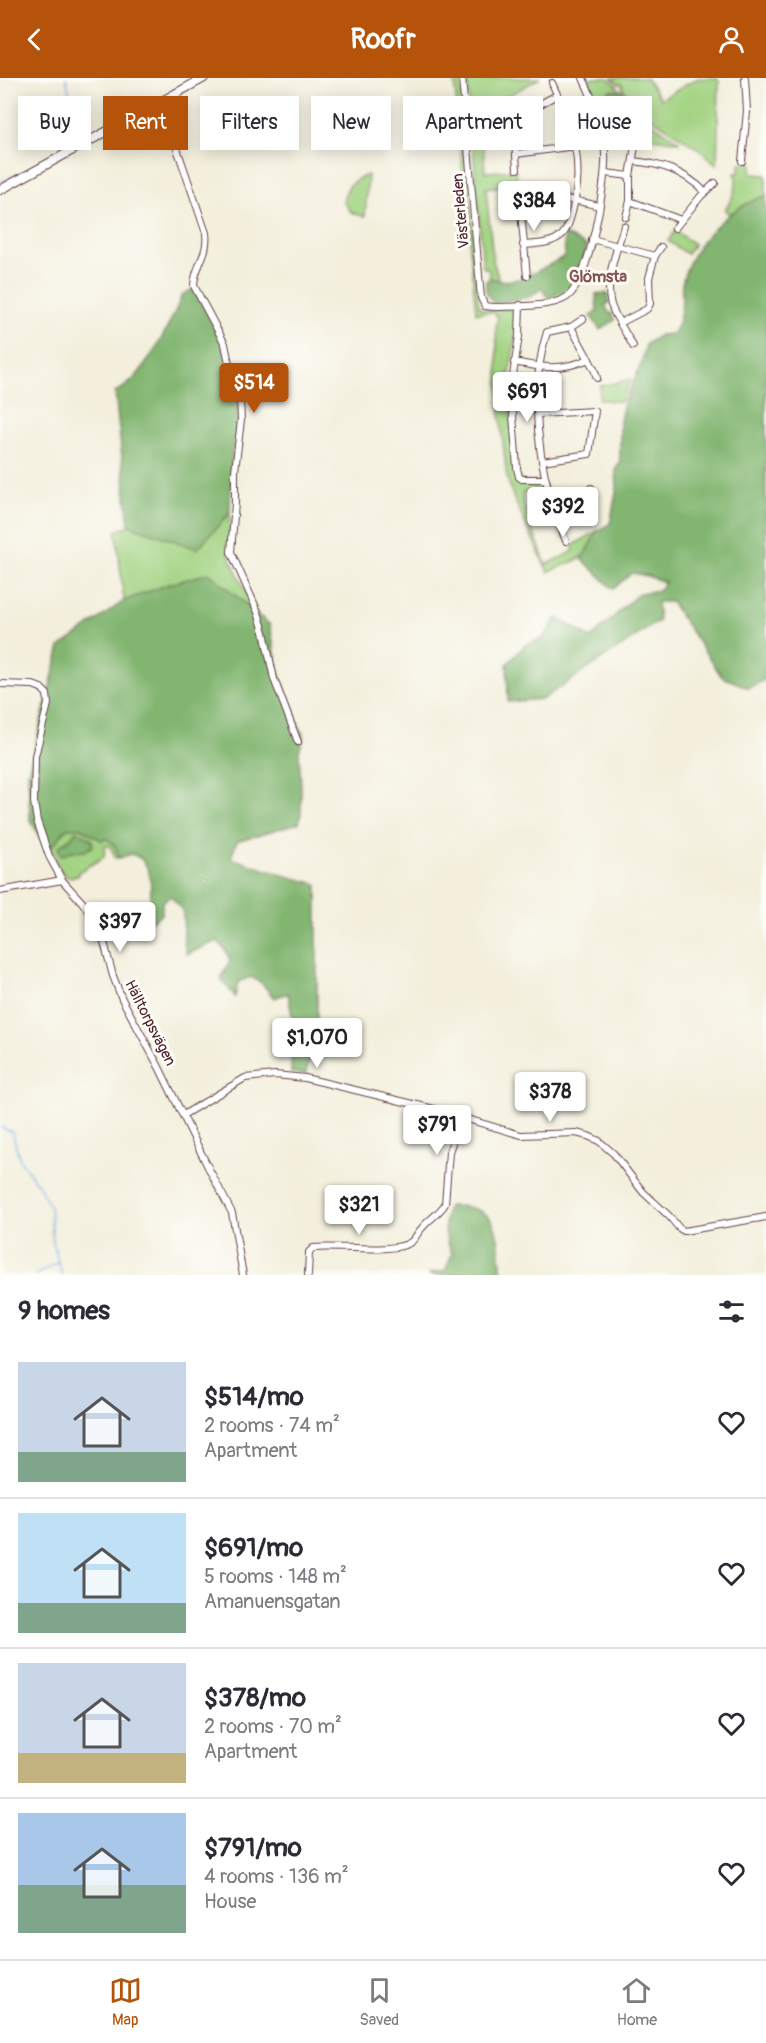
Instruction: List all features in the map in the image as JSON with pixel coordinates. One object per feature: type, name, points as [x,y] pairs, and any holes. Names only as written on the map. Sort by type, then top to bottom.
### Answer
[{"type":"main road","points":[[172,96],[204,78]]},
{"type":"main road","points":[[0,190],[103,134]]},
{"type":"street","name":"Västerleden","points":[[462,78],[481,298],[483,304],[488,307],[520,305]]},
{"type":"street","points":[[583,78],[590,96]]},
{"type":"street","points":[[742,161],[747,111],[745,78]]},
{"type":"street","points":[[517,169],[514,131],[518,121],[528,110],[557,95],[552,83]]},
{"type":"street","points":[[516,154],[555,149]]},
{"type":"street","points":[[177,150],[206,233],[206,250],[194,278],[194,286],[225,344],[231,373],[240,399],[241,420],[235,471],[236,503],[231,552],[258,612],[274,679],[298,742]]},
{"type":"street","points":[[524,245],[548,242],[562,235],[569,222],[575,199],[578,172],[575,150]]},
{"type":"street","points":[[544,479],[522,479],[518,473],[511,397],[519,336],[520,305],[556,302],[573,292],[580,281],[592,239],[606,173],[605,150]]},
{"type":"street","points":[[626,217],[630,201],[630,176],[635,150]]},
{"type":"street","points":[[633,161],[671,169],[689,178],[705,192]]},
{"type":"street","points":[[606,173],[630,176]]},
{"type":"street","points":[[675,228],[715,183]]},
{"type":"street","points":[[519,191],[527,276]]},
{"type":"street","points":[[520,199],[552,196],[575,199],[599,206]]},
{"type":"street","points":[[630,201],[681,220]]},
{"type":"street","points":[[624,226],[610,275],[609,292],[611,305],[633,346]]},
{"type":"street","points":[[592,239],[655,256]]},
{"type":"street","points":[[620,323],[647,309],[650,304],[649,278],[655,256],[661,247]]},
{"type":"street","points":[[566,542],[544,479],[537,387],[547,332],[572,327],[583,319]]},
{"type":"street","points":[[572,327],[590,359],[597,378]]},
{"type":"street","points":[[514,362],[540,367],[565,367],[590,359]]},
{"type":"street","points":[[542,461],[589,454],[597,403]]},
{"type":"street","points":[[538,414],[596,411]]},
{"type":"street","points":[[560,526],[580,516],[586,510],[590,502],[591,488]]},
{"type":"street","name":"Hälltorpsvägen","points":[[0,684],[33,685],[45,690],[47,694],[48,704],[35,756],[34,806],[49,856],[62,880],[100,927],[113,976],[122,999],[183,1115],[207,1167],[231,1208],[243,1275]]},
{"type":"street","points":[[0,891],[62,880]]},
{"type":"street","points":[[183,1115],[245,1078],[275,1075],[305,1078],[461,1117],[521,1135],[576,1133],[593,1138],[614,1154],[643,1192],[684,1231],[766,1217]]},
{"type":"street","points":[[308,1275],[309,1252],[313,1248],[391,1248],[404,1246],[413,1240],[445,1204],[449,1152],[461,1117]]},
{"type":"green space","points":[[454,78],[460,78],[461,96],[456,96]]},
{"type":"green space","points":[[467,78],[540,78],[508,96],[469,96]]},
{"type":"green space","points":[[588,78],[608,78],[622,91],[611,90],[603,96],[594,96]]},
{"type":"green space","points":[[612,78],[646,78],[661,99],[698,78],[717,78],[719,82],[717,165],[702,151],[652,117],[652,96],[630,96],[623,89],[622,84],[618,84]]},
{"type":"green space","points":[[611,90],[622,91],[627,96],[602,96]]},
{"type":"green space","points":[[652,124],[653,124],[680,142],[652,138]]},
{"type":"green space","points":[[461,150],[466,150],[479,307],[508,309],[517,312],[517,327],[508,385],[517,475],[524,481],[541,481],[546,487],[523,493],[523,503],[546,565],[574,551],[572,546],[597,531],[581,558],[548,572],[514,499],[507,478],[500,416],[496,327],[498,317],[493,312],[476,313]]},
{"type":"green space","points":[[473,150],[484,150],[485,172],[516,170],[517,184],[486,188],[493,260],[499,281],[490,278],[489,270],[483,267]]},
{"type":"green space","points":[[740,163],[752,163],[751,174],[766,175],[766,196],[729,214],[725,210],[734,192],[735,173],[739,173]]},
{"type":"green space","points":[[368,175],[365,217],[351,212],[343,201],[351,184]]},
{"type":"green space","points":[[766,196],[766,679],[749,688],[722,677],[671,602],[657,602],[659,621],[543,699],[508,702],[507,664],[525,645],[542,639],[557,618],[591,638],[639,593],[658,591],[665,582],[632,573],[613,589],[581,558],[597,531],[610,524],[617,488],[616,469],[620,463],[620,420],[624,403],[642,362],[646,344],[660,335],[672,334],[674,331],[681,312],[682,286],[686,269],[702,242],[725,218],[752,201]]},
{"type":"green space","points":[[675,231],[694,244],[687,254],[668,241]]},
{"type":"green space","points":[[564,234],[587,246],[580,273],[573,285],[548,298],[542,288],[530,297],[494,303],[491,300],[487,293],[486,281],[490,278],[519,279],[565,256]]},
{"type":"green space","points":[[193,289],[222,342],[238,400],[238,425],[232,455],[230,513],[197,549],[129,525],[115,392],[135,377],[145,364],[164,335],[182,295]]},
{"type":"green space","points":[[607,293],[609,303],[605,305],[615,320],[600,330],[591,316],[597,311],[596,294]]},
{"type":"green space","points":[[631,379],[621,402],[599,399],[600,386]]},
{"type":"green space","points":[[230,513],[229,556],[256,613],[209,573],[169,584],[124,601],[116,531],[129,525],[197,549]]},
{"type":"green space","points":[[209,573],[270,625],[279,674],[304,737],[299,751],[301,814],[299,823],[237,841],[231,858],[317,884],[317,1026],[306,1074],[291,1073],[292,1016],[288,993],[274,998],[262,983],[251,977],[238,982],[235,997],[221,979],[230,960],[218,941],[187,954],[184,943],[183,911],[171,896],[162,902],[162,914],[148,923],[151,884],[146,865],[140,858],[131,854],[119,858],[115,846],[106,838],[101,840],[81,828],[67,828],[51,848],[46,849],[30,819],[28,773],[60,647],[124,601],[169,584]]},
{"type":"green space","points":[[67,828],[81,828],[101,840],[106,838],[115,846],[119,858],[115,858],[111,847],[105,845],[104,857],[80,871],[78,876],[66,877],[51,848]],"holes":[[[80,833],[92,840],[92,847],[85,851],[69,852],[62,843]]]},
{"type":"green space","points":[[76,831],[89,838],[93,845],[85,851],[72,851],[61,856],[58,847],[69,840]]},
{"type":"green space","points":[[448,1206],[479,1210],[487,1216],[497,1234],[502,1275],[430,1275],[430,1273],[445,1271],[452,1254],[445,1230]]},
{"type":"waterway","points":[[66,78],[70,96]]},
{"type":"waterway","points":[[0,183],[37,165]]},
{"type":"waterway","points":[[0,1127],[12,1132],[20,1160],[39,1186],[50,1207],[53,1242],[62,1275]]},
{"type":"waterway","points":[[35,1275],[58,1263]]},
{"type":"district","name":"Glömsta","points":[[598,277]]}]
